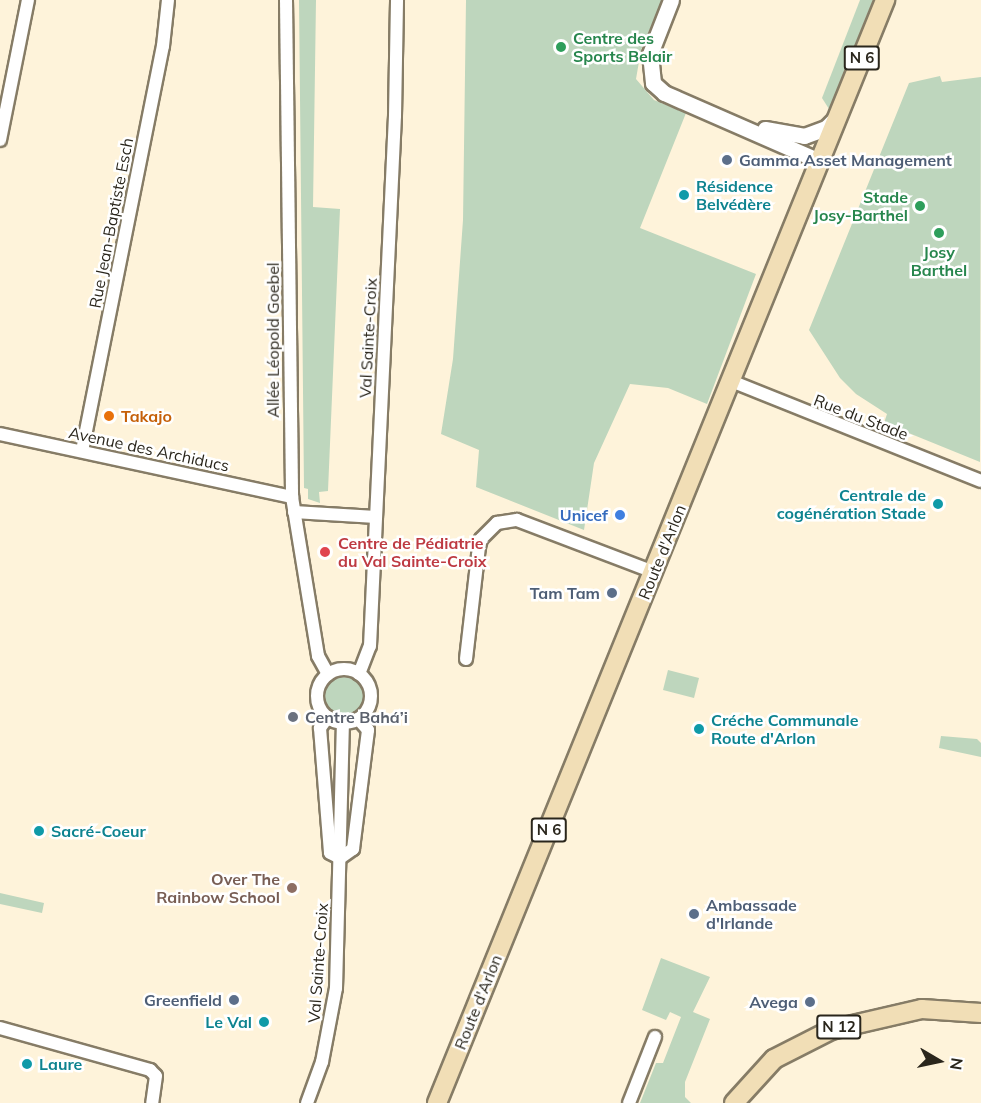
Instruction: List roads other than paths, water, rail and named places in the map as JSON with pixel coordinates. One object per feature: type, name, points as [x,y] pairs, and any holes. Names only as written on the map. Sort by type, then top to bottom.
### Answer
[{"type":"main road","name":"Route d'Arlon","points":[[437,1103],[885,0]]},
{"type":"main road","name":"N 12","points":[[734,1103],[774,1059],[831,1030],[922,1009],[975,1012]]},
{"type":"street","points":[[0,141],[28,0]]},
{"type":"street","name":"Rue Jean-Baptiste Esch","points":[[81,451],[163,46],[168,0]]},
{"type":"street","name":"Allée Léopold Goebel","points":[[286,0],[292,497],[318,656],[328,674]]},
{"type":"street","name":"Val Sainte-Croix","points":[[359,674],[370,656],[397,0]]},
{"type":"street","points":[[671,0],[650,54],[653,82],[664,93],[820,161]]},
{"type":"street","points":[[710,112],[781,133],[804,136],[826,128],[838,116]]},
{"type":"street","name":"Rue du Stade","points":[[731,381],[981,481]]},
{"type":"street","name":"Avenue des Archiducs","points":[[0,434],[292,497]]},
{"type":"street","points":[[294,512],[376,517]]},
{"type":"street","points":[[466,659],[478,547],[481,539],[497,523],[517,520],[654,572]]},
{"type":"street","points":[[344,669],[359,674],[370,691],[366,711],[358,719],[343,723],[328,717],[321,710],[318,690],[328,674],[344,669]]},
{"type":"street","name":"Val Sainte-Croix","points":[[328,717],[320,728],[330,854],[340,858]]},
{"type":"street","points":[[340,858],[353,849],[368,730],[358,719]]},
{"type":"street","name":"Val Sainte-Croix","points":[[307,1103],[322,1062],[334,1010],[343,723]]},
{"type":"street","points":[[0,1029],[150,1070],[156,1076],[152,1103]]},
{"type":"street","points":[[629,1103],[655,1037]]},
{"type":"place","name":"Centre des Sports Belair","points":[[561,47]]},
{"type":"place","name":"Gamma Asset Management","points":[[727,160]]},
{"type":"place","name":"Résidence Belvédère","points":[[684,195]]},
{"type":"place","name":"Stade Josy-Barthel","points":[[920,206]]},
{"type":"place","name":"Josy Barthel","points":[[939,233]]},
{"type":"place","name":"Takajo","points":[[109,416]]},
{"type":"place","name":"Centrale de cogénération Stade","points":[[938,504]]},
{"type":"place","name":"Unicef","points":[[620,515]]},
{"type":"place","name":"Centre de Pédiatrie du Val Sainte-Croix","points":[[325,552]]},
{"type":"place","name":"Tam Tam","points":[[612,593]]},
{"type":"place","name":"Centre Bahá’i","points":[[293,717]]},
{"type":"place","name":"Créche Communale Route d'Arlon","points":[[699,729]]},
{"type":"place","name":"Sacré-Coeur","points":[[39,831]]},
{"type":"place","name":"Over The Rainbow School","points":[[292,888]]},
{"type":"place","name":"Ambassade d'Irlande","points":[[694,914]]},
{"type":"place","name":"Greenfield","points":[[234,1000]]},
{"type":"place","name":"Avega","points":[[810,1002]]},
{"type":"place","name":"Le Val","points":[[264,1022]]},
{"type":"place","name":"Laure","points":[[27,1064]]}]
